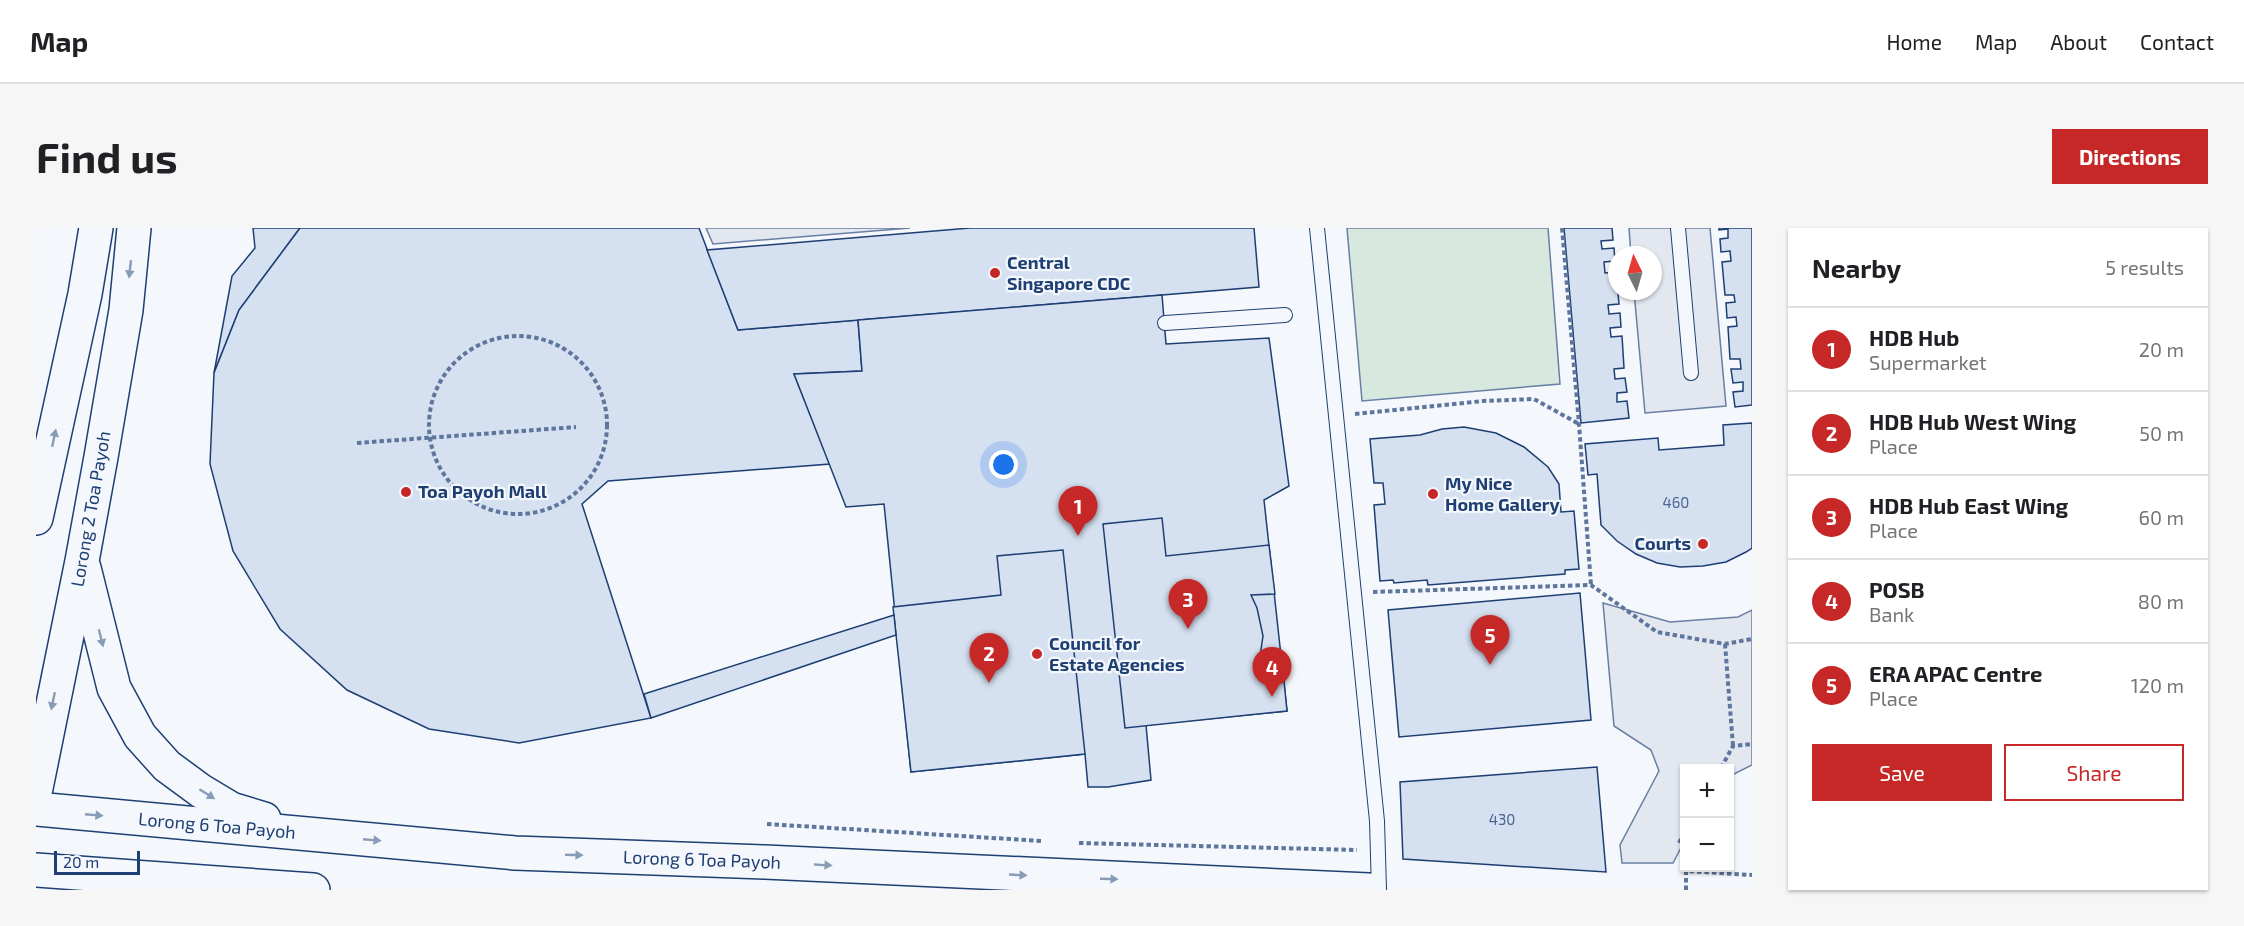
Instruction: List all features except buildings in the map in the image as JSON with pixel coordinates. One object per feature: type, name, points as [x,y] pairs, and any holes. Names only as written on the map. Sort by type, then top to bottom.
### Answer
[{"type":"main road","points":[[36,518],[85,294],[96,228]]},
{"type":"main road","name":"Lorong 2 Toa Payoh","points":[[36,788],[82,561],[126,310],[134,228]]},
{"type":"main road","points":[[82,561],[114,688],[140,736],[167,766],[231,809],[314,835]]},
{"type":"main road","name":"Lorong 6 Toa Payoh","points":[[36,809],[515,853],[1369,890]]},
{"type":"main road","points":[[36,870],[253,889],[313,890]]},
{"type":"lane","points":[[1317,228],[1378,851],[1379,890]]},
{"type":"lane","points":[[1678,228],[1691,373]]},
{"type":"lane","points":[[1165,323],[1285,315]]},
{"type":"path","points":[[1562,228],[1591,585]]},
{"type":"path","points":[[531,336],[557,345],[580,360],[598,383],[607,409],[607,437],[599,464],[583,487],[561,504],[534,513],[506,513],[478,505],[455,490],[439,467],[430,441],[429,413],[437,386],[453,363],[476,346],[502,337],[531,336]]},
{"type":"path","points":[[1352,414],[1483,401],[1534,399],[1579,424]]},
{"type":"path","points":[[357,443],[576,427]]},
{"type":"path","points":[[1373,592],[1591,585],[1657,632],[1725,644],[1752,639]]},
{"type":"path","points":[[1723,764],[1733,746],[1725,644]]},
{"type":"path","points":[[1733,746],[1752,744]]},
{"type":"path","points":[[767,824],[1044,841]]},
{"type":"path","points":[[1067,843],[1378,851]]},
{"type":"path","points":[[1686,890],[1686,871],[1752,875]]},
{"type":"shaded area","points":[[706,228],[910,228],[713,244]]},
{"type":"shaded area","points":[[1347,228],[1548,228],[1560,384],[1362,401]]},
{"type":"shaded area","points":[[1629,228],[1710,228],[1726,406],[1645,413],[1635,300],[1662,300],[1662,246],[1630,246]]},
{"type":"shaded area","points":[[1603,603],[1670,622],[1738,617],[1752,610],[1752,765],[1734,774],[1734,764],[1680,764],[1680,850],[1673,863],[1622,863],[1620,845],[1659,771],[1651,750],[1614,726]]},
{"type":"place","name":"Central Singapore CDC","points":[[995,273]]},
{"type":"place","name":"Toa Payoh Mall","points":[[406,492]]},
{"type":"place","name":"My Nice Home Gallery","points":[[1433,494]]},
{"type":"place","name":"HDB Hub","points":[[1078,536]]},
{"type":"place","name":"Courts","points":[[1703,544]]},
{"type":"place","name":"HDB Hub East Wing","points":[[1188,629]]},
{"type":"place","name":"Council for Estate Agencies","points":[[1037,654]]},
{"type":"place","name":"ERA APAC Centre","points":[[1490,665]]},
{"type":"place","name":"HDB Hub West Wing","points":[[989,683]]},
{"type":"place","name":"POSB","points":[[1272,697]]}]
